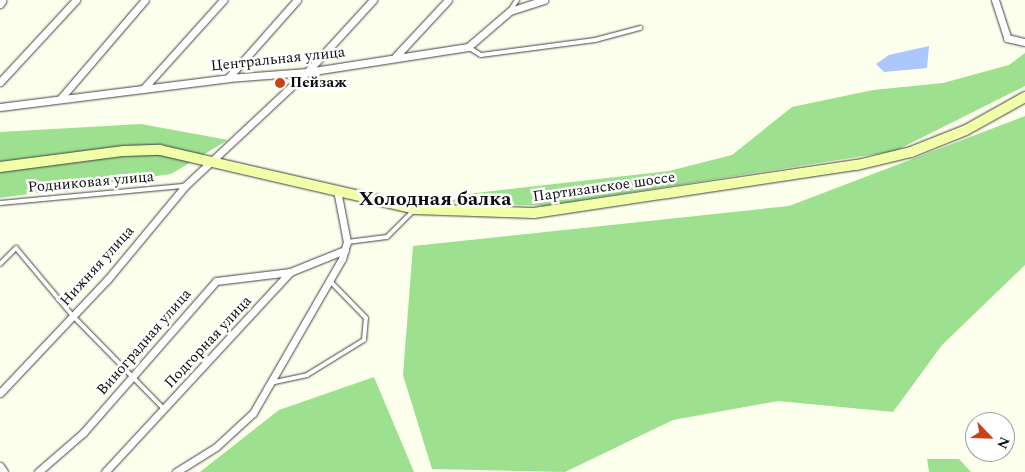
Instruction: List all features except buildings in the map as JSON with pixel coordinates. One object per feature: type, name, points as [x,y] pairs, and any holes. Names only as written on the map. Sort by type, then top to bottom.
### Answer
[{"type":"main road","name":"Партизанское шоссе","points":[[0,167],[124,151],[160,150],[216,160],[414,209],[534,212],[857,165],[929,145],[1025,97]]},
{"type":"street","points":[[0,82],[76,0]]},
{"type":"street","points":[[60,100],[146,0]]},
{"type":"street","points":[[143,89],[223,0]]},
{"type":"street","points":[[228,78],[297,0]]},
{"type":"street","name":"Нижняя улица","points":[[0,393],[72,315],[185,186],[216,160],[307,72],[373,0]]},
{"type":"street","points":[[396,56],[448,0]]},
{"type":"street","points":[[468,47],[510,11],[544,0]]},
{"type":"street","points":[[995,0],[1007,38],[1024,42]]},
{"type":"street","name":"Центральная улица","points":[[0,107],[228,78],[307,72],[396,56],[468,47]]},
{"type":"street","points":[[176,472],[216,447],[253,413],[329,280],[345,250],[347,242],[337,190]]},
{"type":"street","name":"Подгорная улица","points":[[105,472],[290,272],[345,250]]},
{"type":"street","name":"Виноградная улица","points":[[38,472],[83,433],[216,281],[290,272]]},
{"type":"street","points":[[0,466],[4,472]]},
{"type":"lane","points":[[510,11],[517,0]]},
{"type":"lane","points":[[468,47],[481,55],[596,40],[640,28]]},
{"type":"lane","name":"Родниковая улица","points":[[0,203],[185,186]]},
{"type":"lane","points":[[347,242],[387,237],[414,209]]},
{"type":"lane","points":[[0,264],[16,248],[72,315],[164,409]]},
{"type":"lane","points":[[270,383],[307,375],[364,340],[366,318],[329,280]]},
{"type":"green space","points":[[1025,53],[1025,86],[895,151],[545,206],[449,202],[467,194],[669,171],[732,155],[792,107],[873,90],[943,83],[1009,65]]},
{"type":"green space","points":[[1025,116],[1025,265],[942,345],[893,412],[778,401],[673,420],[565,472],[432,469],[403,375],[413,246],[789,206]]},
{"type":"green space","points":[[141,124],[228,140],[171,174],[0,198],[0,132]]},
{"type":"green space","points":[[374,377],[414,472],[200,472],[279,410]]},
{"type":"green space","points":[[927,459],[959,459],[971,472],[929,472]]},
{"type":"water","points":[[929,46],[927,68],[884,72],[876,64],[889,55]]},
{"type":"place","name":"Пейзаж","points":[[280,83]]},
{"type":"district","name":"Холодная балка","points":[[435,199]]}]
